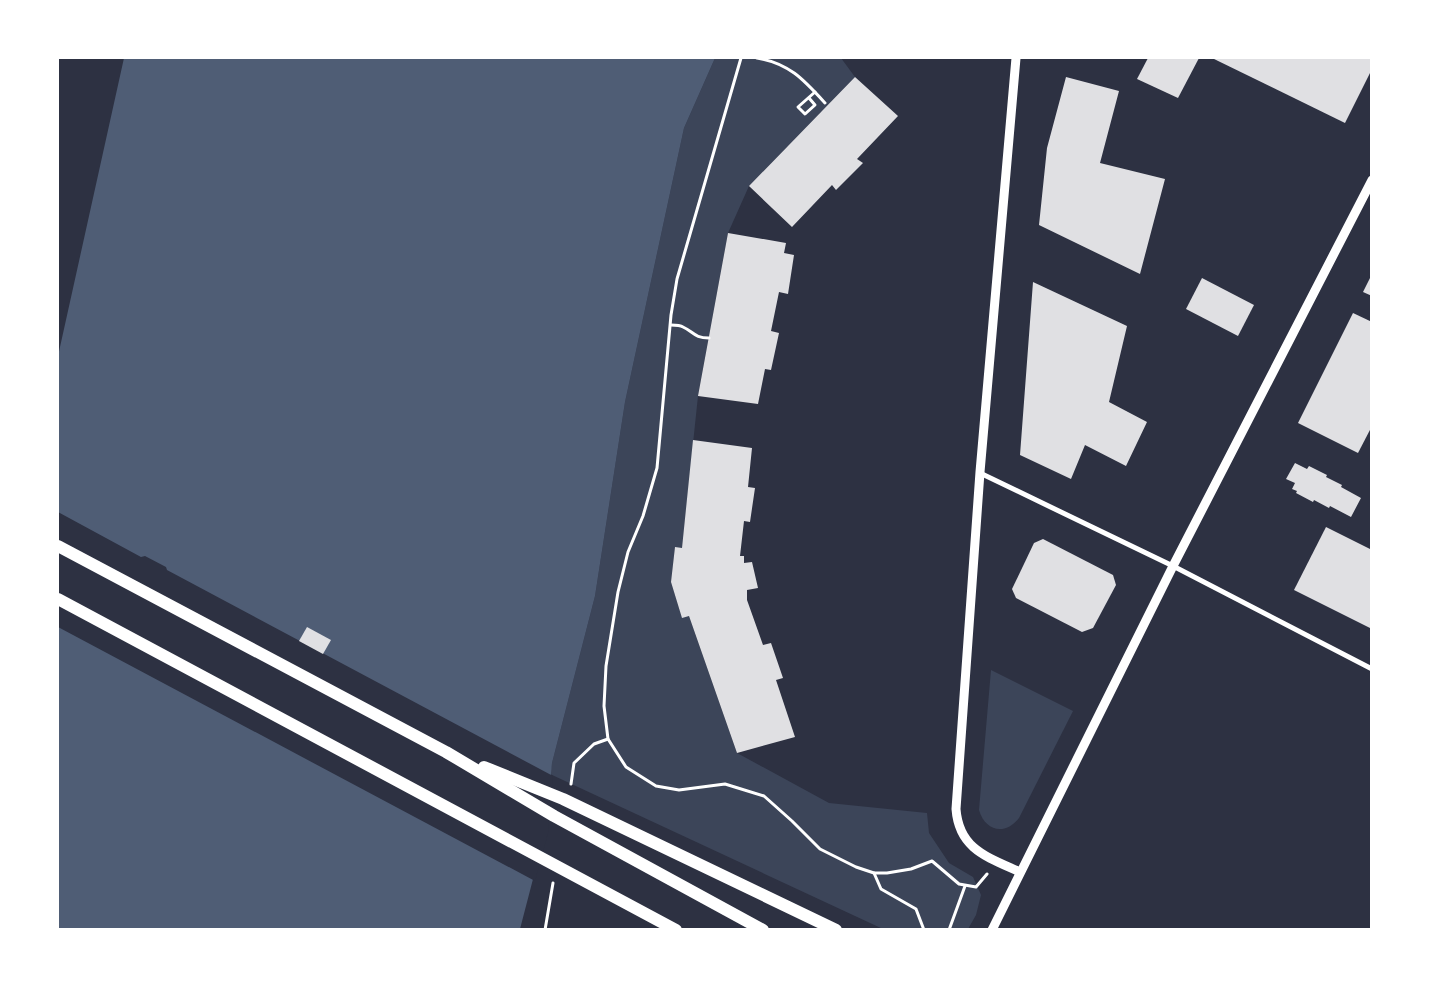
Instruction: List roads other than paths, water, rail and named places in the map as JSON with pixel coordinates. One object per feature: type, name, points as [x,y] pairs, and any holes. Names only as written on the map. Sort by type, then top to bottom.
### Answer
[{"type":"main road","points":[[58,546],[446,752],[554,816],[762,930]]},
{"type":"main road","points":[[58,598],[676,930]]},
{"type":"main road","points":[[446,752],[564,799],[836,930]]},
{"type":"street","points":[[1016,58],[980,472],[956,809],[959,827],[968,843],[998,862],[1020,872]]},
{"type":"street","points":[[992,930],[1173,566],[1372,180]]},
{"type":"street","points":[[980,472],[1173,566],[1372,669]]}]
